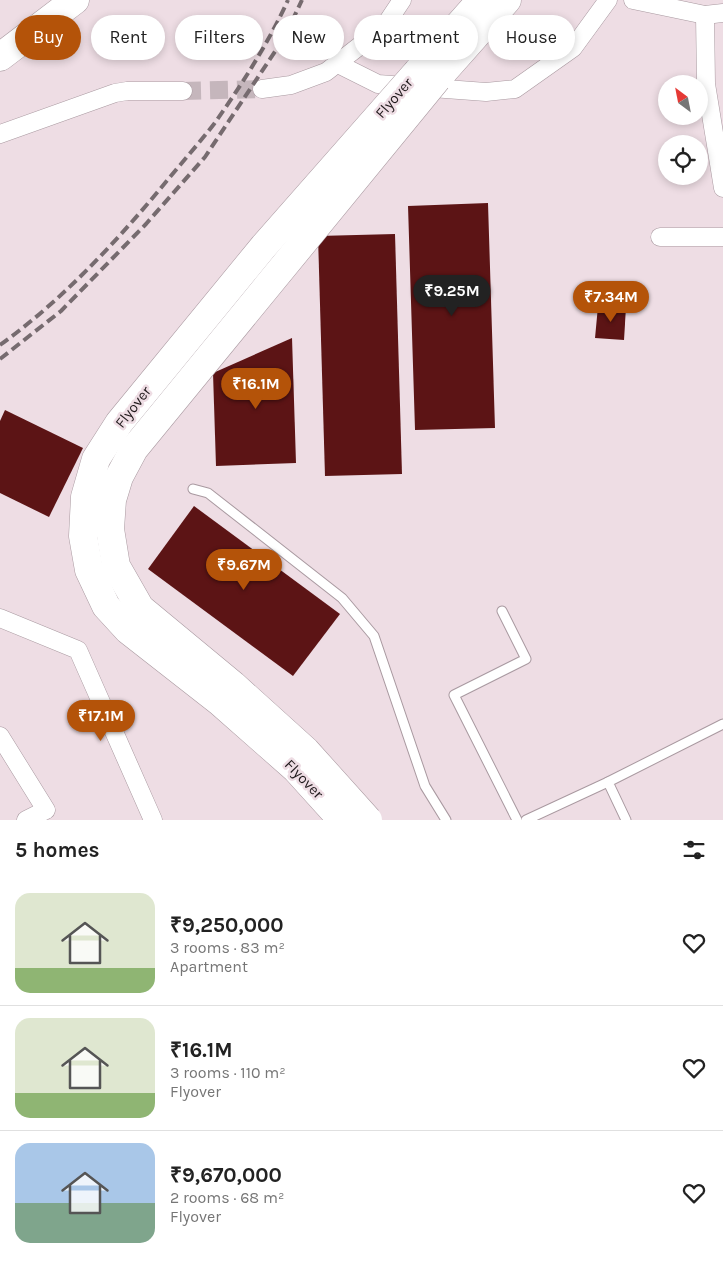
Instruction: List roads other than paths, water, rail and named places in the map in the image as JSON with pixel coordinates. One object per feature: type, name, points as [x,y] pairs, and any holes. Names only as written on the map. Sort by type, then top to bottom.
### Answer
[{"type":"main road","points":[[0,57],[75,0]]},
{"type":"main road","name":"Flyover","points":[[368,820],[306,751],[233,685],[140,608],[116,566],[110,529],[112,500],[119,477],[134,449],[428,75],[481,0]]},
{"type":"main road","name":"Flyover","points":[[342,820],[296,769],[220,702],[128,630],[106,606],[89,570],[83,536],[85,497],[96,459],[118,423],[264,246],[428,75],[507,0]]},
{"type":"street","points":[[262,89],[291,85],[313,78],[338,64],[384,27],[402,0]]},
{"type":"street","points":[[338,64],[378,84],[486,92],[515,89],[573,48],[608,0]]},
{"type":"street","points":[[633,0],[705,15],[723,13]]},
{"type":"street","points":[[705,15],[706,84],[723,188]]},
{"type":"street","points":[[0,134],[127,90],[184,91]]},
{"type":"street","points":[[660,237],[723,237]]},
{"type":"street","points":[[0,618],[78,650],[153,820]]},
{"type":"street","points":[[0,736],[49,815],[26,820]]},
{"type":"lane","points":[[193,489],[208,493],[342,598],[374,636],[425,786],[446,820]]},
{"type":"lane","points":[[502,611],[526,659],[454,695],[517,820]]},
{"type":"lane","points":[[526,820],[608,782],[723,724]]},
{"type":"lane","points":[[608,782],[626,820]]},
{"type":"tunnel","points":[[183,91],[262,89]]},
{"type":"railway","points":[[0,345],[47,308],[90,267],[131,223],[198,144],[214,124],[244,79],[272,32],[288,0]]},
{"type":"railway","points":[[0,359],[61,311],[146,224],[205,157],[284,38],[302,0]]}]
